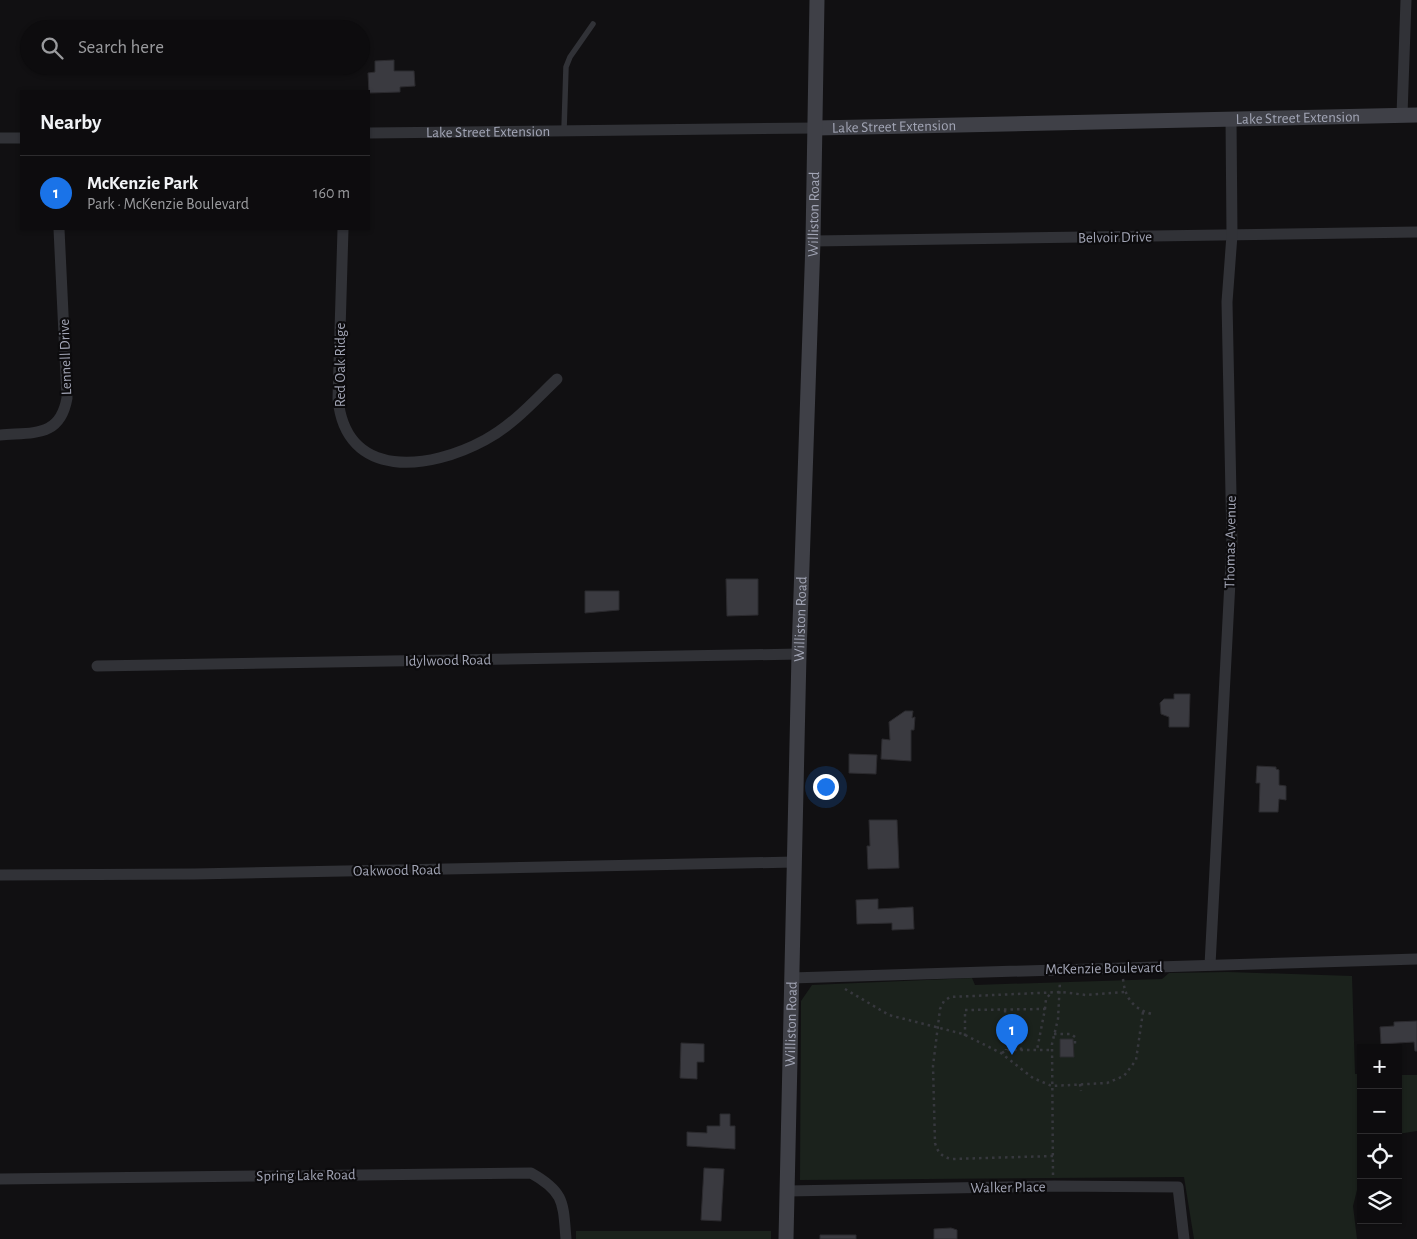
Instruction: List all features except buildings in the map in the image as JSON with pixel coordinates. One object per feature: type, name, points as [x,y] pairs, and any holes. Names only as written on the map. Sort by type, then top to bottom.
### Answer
[{"type":"main road","name":"Williston Road","points":[[786,1239],[799,654],[816,128],[817,0]]},
{"type":"main road","name":"Lake Street Extension","points":[[816,128],[1410,115]]},
{"type":"street","points":[[1406,0],[1410,115]]},
{"type":"street","name":"Thomas Avenue","points":[[1210,965],[1232,543],[1227,302],[1232,235],[1231,118]]},
{"type":"street","name":"Lake Street Extension","points":[[370,133],[816,128]]},
{"type":"street","points":[[0,138],[20,138]]},
{"type":"street","name":"Lennell Drive","points":[[0,434],[50,429],[59,421],[65,410],[67,398],[59,230]]},
{"type":"street","name":"Red Oak Ridge","points":[[343,230],[339,415],[345,431],[355,444],[369,454],[384,460],[401,462],[430,460],[459,452],[485,440],[510,424],[557,378]]},
{"type":"street","name":"Belvoir Drive","points":[[813,241],[1417,232]]},
{"type":"street","name":"Idylwood Road","points":[[97,666],[799,654]]},
{"type":"street","name":"Oakwood Road","points":[[0,875],[204,874],[794,862]]},
{"type":"street","name":"McKenzie Boulevard","points":[[792,978],[1417,959]]},
{"type":"street","name":"Spring Lake Road","points":[[0,1179],[531,1173],[550,1184],[563,1203],[566,1239]]},
{"type":"street","name":"Walker Place","points":[[787,1191],[1054,1186],[1178,1187],[1184,1239]]},
{"type":"lane","points":[[564,130],[566,67],[570,57],[593,24]]},
{"type":"path","points":[[1122,967],[1125,992],[1132,1004],[1143,1012],[1152,1014]]},
{"type":"path","points":[[1054,1186],[1052,1050],[1061,992],[1060,969]]},
{"type":"path","points":[[841,987],[890,1015],[965,1036],[1001,1053],[1033,1078],[1052,1086],[1107,1083],[1124,1076],[1136,1060],[1143,1012]]},
{"type":"path","points":[[1053,1156],[952,1159],[944,1157],[937,1152],[935,1143],[933,1066],[936,1028],[940,1009],[944,1001],[950,997],[1051,992],[1086,995],[1125,992]]},
{"type":"path","points":[[1037,1050],[1046,999],[1051,992]]},
{"type":"path","points":[[965,1036],[965,1010],[1045,1009]]},
{"type":"path","points":[[1005,1010],[1006,1050]]},
{"type":"path","points":[[1006,1031],[1021,1031],[1021,1050]]},
{"type":"path","points":[[1054,1034],[1071,1034],[1075,1037],[1075,1047]]},
{"type":"path","points":[[1001,1053],[1006,1050],[1052,1050]]},
{"type":"path","points":[[1080,1084],[1081,1091]]},
{"type":"shaded area","points":[[1228,972],[1352,976],[1355,1074],[1357,1074],[1357,1190],[1353,1206],[1357,1239],[1194,1239],[1184,1177],[800,1180],[801,1001],[812,985],[972,978],[975,985],[1162,979],[1169,973]]},
{"type":"shaded area","points":[[1402,1075],[1417,1075],[1417,1131],[1402,1133]]},
{"type":"shaded area","points":[[576,1231],[771,1231],[771,1239],[576,1239]]},
{"type":"place","name":"McKenzie Park","points":[[1012,1055]]}]
